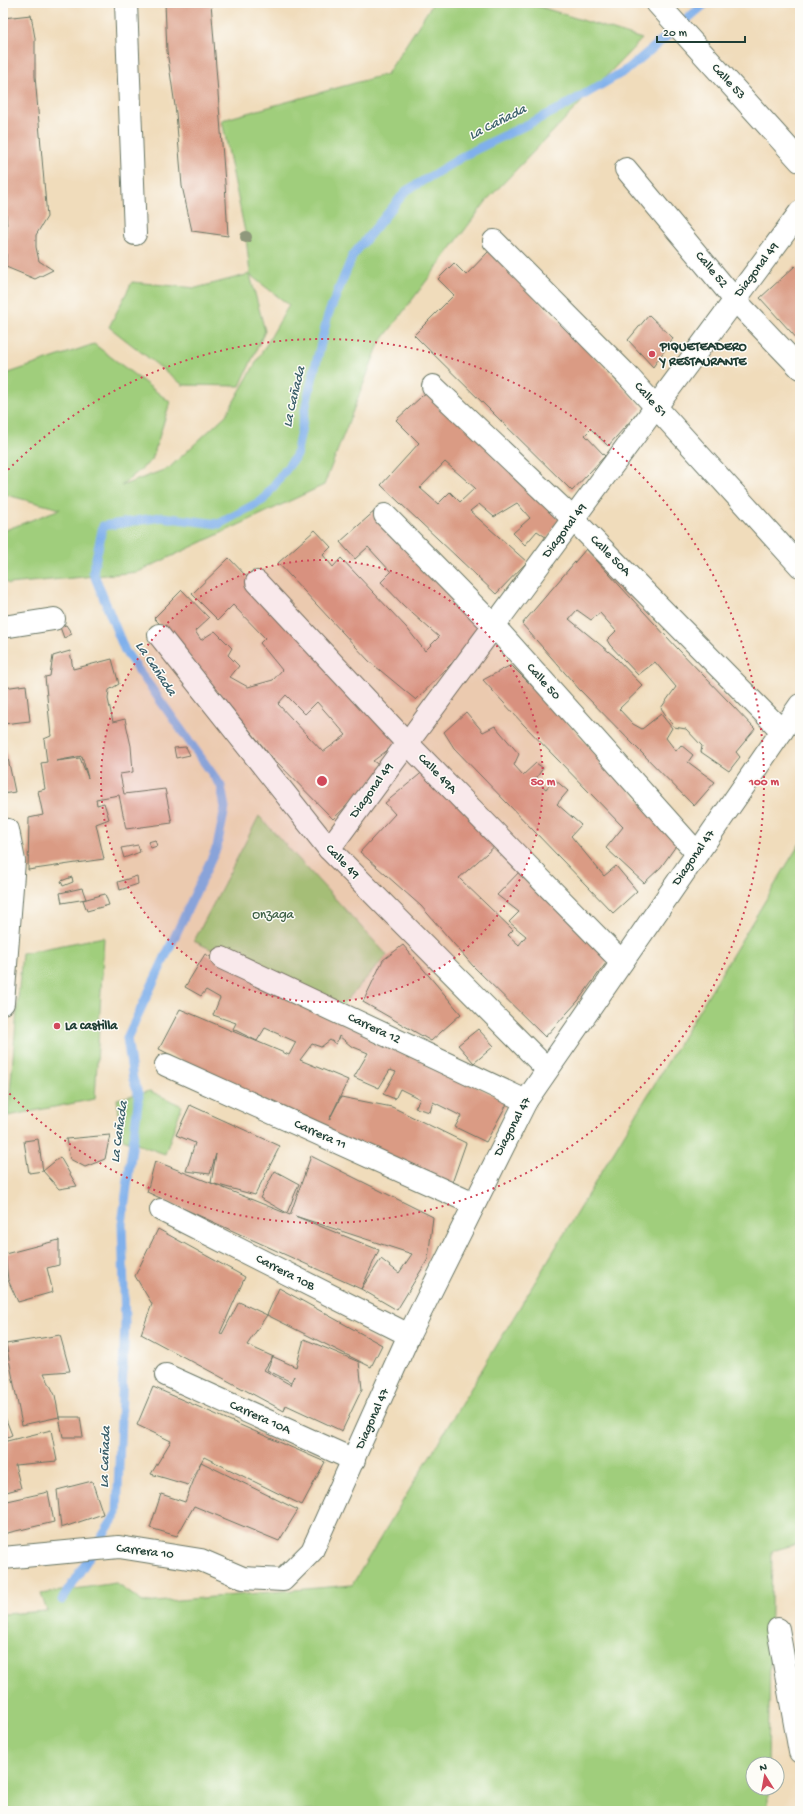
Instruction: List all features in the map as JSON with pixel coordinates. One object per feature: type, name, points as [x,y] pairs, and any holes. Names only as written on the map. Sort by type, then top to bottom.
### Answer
[{"type":"street","points":[[126,3],[135,234]]},
{"type":"street","name":"Calle 53","points":[[662,10],[800,161]]},
{"type":"street","name":"Calle 52","points":[[626,168],[735,300],[800,368]]},
{"type":"street","name":"Diagonal 49","points":[[329,849],[800,212]]},
{"type":"street","name":"Calle 51","points":[[494,241],[626,374],[800,566]]},
{"type":"street","name":"Calle 50A","points":[[433,386],[573,519],[782,731]]},
{"type":"street","name":"Calle 50","points":[[385,515],[494,626],[697,853]]},
{"type":"street","name":"Calle 49A","points":[[257,582],[407,743],[622,962]]},
{"type":"street","points":[[3,627],[54,619]]},
{"type":"street","name":"Calle 49","points":[[158,635],[329,849],[547,1069]]},
{"type":"street","name":"Diagonal 47","points":[[283,1580],[312,1551],[410,1335],[526,1100],[800,705]]},
{"type":"street","points":[[3,829],[8,830],[14,861],[3,1003]]},
{"type":"street","name":"Carrera 12","points":[[222,958],[526,1100]]},
{"type":"street","name":"Carrera 11","points":[[166,1065],[474,1204]]},
{"type":"street","name":"Carrera 10B","points":[[161,1210],[410,1335]]},
{"type":"street","name":"Carrera 10A","points":[[166,1376],[354,1460]]},
{"type":"street","name":"Carrera 10","points":[[3,1558],[119,1546],[201,1560],[243,1578],[283,1580]]},
{"type":"street","points":[[778,1629],[800,1752]]},
{"type":"green space","points":[[433,3],[528,3],[642,39],[488,199],[379,344],[324,485],[138,572],[8,584],[3,579],[3,531],[60,509],[3,494],[3,375],[94,344],[170,402],[152,460],[121,486],[169,468],[226,415],[289,305],[250,275],[265,331],[240,386],[183,385],[109,327],[132,282],[196,288],[250,274],[246,237],[222,120],[387,74]]},
{"type":"green space","name":"Onzaga","points":[[259,816],[387,955],[337,1011],[194,941]]},
{"type":"green space","points":[[800,843],[800,1543],[772,1551],[768,1756],[745,1756],[745,1796],[768,1796],[768,1811],[3,1811],[3,1614],[47,1611],[41,1594],[116,1583],[144,1603],[352,1585]]},
{"type":"green space","name":"La castilla","points":[[104,937],[95,1099],[8,1116],[22,953]]},
{"type":"green space","points":[[150,1091],[182,1106],[165,1154],[123,1139],[117,1099]]},
{"type":"building","points":[[165,3],[211,3],[228,236],[192,231],[182,186],[176,113],[167,51]]},
{"type":"building","points":[[31,15],[35,38],[35,76],[47,217],[36,235],[36,247],[39,261],[53,270],[35,279],[6,267],[6,181],[3,161],[3,18]]},
{"type":"building","points":[[489,251],[584,346],[642,408],[608,446],[591,429],[585,435],[605,456],[572,491],[414,335],[454,295],[438,279],[454,263],[466,275]]},
{"type":"building","points":[[795,266],[800,271],[800,342],[760,298]]},
{"type":"building","name":"PIQUETEADERO Y RESTAURANTE","points":[[649,315],[673,338],[653,367],[628,340]]},
{"type":"building","points":[[433,386],[568,514],[547,538],[537,531],[525,545],[513,533],[530,518],[517,503],[494,517],[479,504],[470,511],[527,562],[496,594],[381,485],[419,443],[396,420]],"holes":[[[445,462],[475,488],[460,502],[450,492],[438,504],[420,488]]]},
{"type":"building","points":[[377,509],[486,628],[416,700],[369,661],[278,563],[315,530],[331,547],[323,555],[333,567],[341,558],[406,627],[425,651],[439,637],[404,606],[381,582],[391,572],[368,547],[355,559],[340,542]]},
{"type":"building","points":[[586,549],[678,649],[755,729],[736,752],[740,757],[729,771],[701,752],[702,746],[686,729],[674,727],[661,708],[676,687],[655,662],[638,675],[610,645],[607,640],[616,631],[600,613],[591,620],[577,610],[569,619],[614,656],[643,686],[619,709],[633,724],[642,729],[661,714],[672,728],[666,738],[676,751],[681,745],[693,755],[688,762],[715,782],[694,806],[579,689],[522,624]]},
{"type":"building","points":[[229,558],[401,740],[373,761],[385,769],[333,819],[269,754],[180,645],[154,618],[182,590],[209,618],[195,631],[201,640],[215,631],[232,648],[228,655],[239,666],[230,677],[248,687],[273,680],[282,670],[260,643],[265,638],[233,605],[218,620],[192,594]],"holes":[[[286,695],[305,714],[317,702],[346,735],[323,752],[278,704]]]},
{"type":"building","points":[[66,625],[72,634],[64,638],[60,627]]},
{"type":"building","points":[[70,651],[73,669],[112,659],[119,684],[109,690],[108,699],[113,722],[125,719],[131,746],[133,772],[120,774],[124,794],[165,789],[172,823],[126,829],[119,795],[96,799],[97,805],[104,803],[109,819],[96,824],[104,859],[28,870],[29,818],[43,815],[38,791],[45,789],[41,763],[47,762],[44,739],[51,736],[45,677],[50,676],[53,656]],"holes":[[[82,756],[88,778],[80,758],[56,761]]]},
{"type":"building","points":[[511,665],[549,703],[678,843],[661,867],[644,883],[606,848],[623,827],[524,725],[483,680]]},
{"type":"building","points":[[26,685],[30,721],[3,724],[3,688]]},
{"type":"building","points":[[466,712],[483,732],[495,726],[519,754],[514,765],[523,775],[536,763],[543,768],[535,780],[546,789],[554,779],[568,791],[557,804],[581,825],[571,836],[604,876],[616,866],[637,891],[613,913],[454,748],[444,732]]},
{"type":"building","points":[[3,734],[15,792],[3,794]]},
{"type":"building","points":[[186,747],[190,755],[176,758],[174,748]]},
{"type":"building","points":[[425,770],[496,845],[459,878],[513,930],[508,935],[519,945],[526,936],[509,922],[519,912],[497,895],[523,868],[609,959],[578,1001],[545,1037],[473,966],[421,906],[360,852],[395,814],[385,803]]},
{"type":"building","points":[[155,840],[157,846],[151,848],[148,842]]},
{"type":"building","points":[[138,845],[140,852],[124,858],[121,848]]},
{"type":"building","points":[[137,876],[138,884],[120,890],[118,882]]},
{"type":"building","points":[[72,877],[73,882],[63,886],[61,881]]},
{"type":"building","points":[[82,888],[86,899],[62,903],[60,893]]},
{"type":"building","points":[[105,894],[109,905],[87,911],[83,900]]},
{"type":"building","points":[[403,945],[461,1014],[431,1041],[363,1002],[383,960]]},
{"type":"building","points":[[205,954],[508,1102],[486,1142],[455,1127],[461,1116],[433,1102],[430,1112],[415,1108],[420,1099],[400,1089],[395,1099],[383,1094],[396,1072],[390,1070],[379,1088],[354,1077],[368,1053],[351,1046],[339,1036],[336,1044],[330,1040],[321,1047],[312,1044],[300,1060],[348,1080],[329,1120],[341,1097],[392,1107],[466,1143],[451,1186],[323,1131],[159,1049],[180,1009],[289,1055],[296,1042],[265,1028],[257,1041],[233,1029],[236,1023],[213,1015],[220,998],[206,990],[201,996],[185,987]]},
{"type":"building","points":[[478,1029],[494,1046],[474,1063],[458,1045]]},
{"type":"building","points":[[190,1105],[280,1146],[255,1195],[211,1183],[216,1154],[210,1174],[186,1171],[195,1143],[176,1135]]},
{"type":"building","points":[[110,1135],[105,1159],[85,1167],[70,1159],[66,1139]]},
{"type":"building","points":[[38,1139],[43,1171],[29,1173],[24,1141]]},
{"type":"building","points":[[311,1156],[433,1217],[428,1259],[397,1310],[361,1289],[147,1192],[155,1161],[290,1215]],"holes":[[[295,1216],[412,1254],[399,1273],[381,1259],[361,1289],[379,1250]]]},
{"type":"building","points":[[60,1157],[77,1186],[59,1189],[43,1171]]},
{"type":"building","points":[[275,1171],[299,1184],[287,1213],[260,1198]]},
{"type":"building","points":[[158,1229],[245,1277],[220,1333],[222,1334],[239,1302],[267,1315],[247,1345],[296,1367],[304,1339],[359,1362],[362,1389],[342,1431],[286,1405],[284,1411],[141,1334],[152,1304],[135,1276]],"holes":[[[273,1357],[267,1370],[291,1382],[294,1376],[291,1385],[264,1370]]]},
{"type":"building","points":[[59,1240],[59,1265],[47,1268],[53,1292],[18,1302],[8,1280],[5,1254]]},
{"type":"building","points":[[279,1288],[382,1345],[371,1367],[267,1315]]},
{"type":"building","points":[[60,1335],[70,1371],[44,1373],[55,1395],[59,1417],[22,1425],[6,1344]]},
{"type":"building","points":[[153,1387],[325,1462],[302,1505],[204,1457],[188,1485],[151,1474],[171,1441],[137,1425]]},
{"type":"building","points":[[3,1412],[12,1435],[3,1439]]},
{"type":"building","points":[[59,1417],[80,1417],[83,1437],[63,1437]]},
{"type":"building","points":[[51,1430],[57,1461],[15,1465],[21,1488],[3,1493],[3,1442]]},
{"type":"building","points":[[201,1462],[298,1510],[279,1541],[194,1506],[177,1536],[150,1528],[161,1494],[185,1502]]},
{"type":"building","points":[[92,1481],[103,1514],[61,1528],[57,1490]]},
{"type":"building","points":[[48,1492],[54,1522],[3,1534],[3,1502]]},
{"type":"waterway","name":"La Cañada","points":[[62,1600],[117,1513],[125,1323],[122,1224],[139,1096],[133,1079],[127,1038],[217,847],[225,808],[221,786],[125,651],[93,572],[103,526],[161,517],[219,524],[263,500],[296,456],[308,396],[328,315],[353,255],[406,191],[469,153],[561,108],[628,69],[706,3]]},
{"type":"place","name":"PIQUETEADERO Y RESTAURANTE","points":[[652,354]]},
{"type":"place","name":"La castilla","points":[[57,1026]]}]
